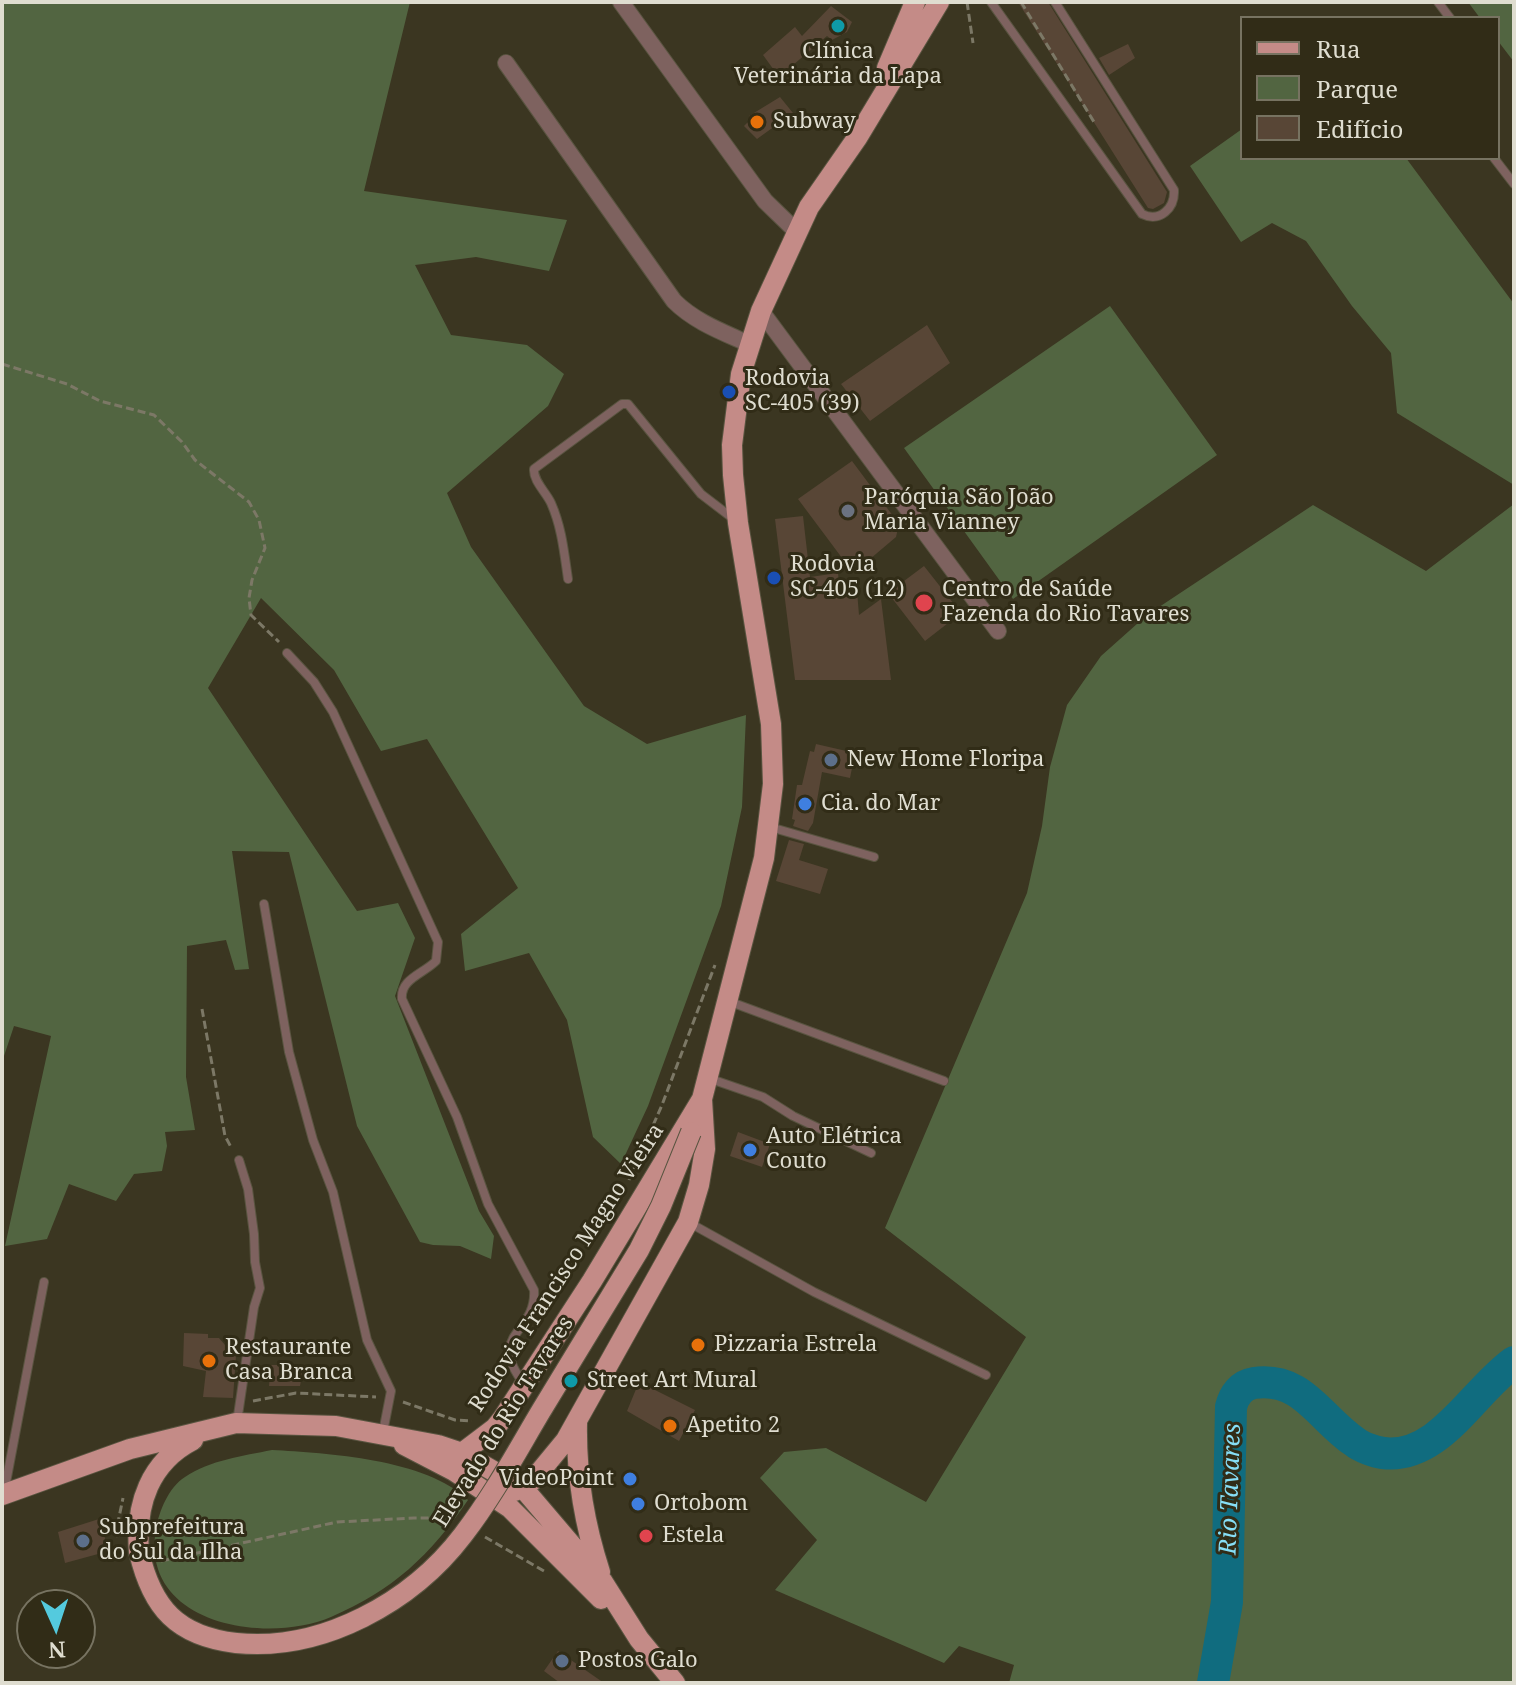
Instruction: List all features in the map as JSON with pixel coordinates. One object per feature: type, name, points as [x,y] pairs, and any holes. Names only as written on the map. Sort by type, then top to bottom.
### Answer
[{"type":"main road","name":"Rodovia Francisco Magno Vieira","points":[[523,1488],[546,1466],[577,1423],[688,1222],[705,1149],[702,1099],[764,858],[774,754],[738,523],[732,445],[749,344],[809,207],[857,138],[939,2]]},
{"type":"main road","name":"Rodovia Francisco Magno Vieira","points":[[857,138],[907,6]]},
{"type":"main road","name":"Rodovia Francisco Magno Vieira","points":[[462,1453],[495,1428],[592,1281],[702,1099]]},
{"type":"main road","name":"Elevado do Rio Tavares","points":[[229,1424],[173,1451],[149,1485],[138,1517],[136,1554],[151,1593],[160,1606],[186,1629],[215,1640],[246,1644],[283,1643],[316,1637],[370,1612],[411,1586],[440,1561],[483,1509],[639,1250],[661,1206],[702,1099]]},
{"type":"main road","points":[[577,1423],[584,1514],[603,1582]]},
{"type":"main road","points":[[3,1495],[130,1449],[229,1424],[336,1426],[426,1442],[462,1453],[523,1488],[603,1582],[639,1639],[675,1683]]},
{"type":"main road","points":[[382,1434],[454,1471],[510,1508],[554,1565],[639,1639]]},
{"type":"main road","points":[[494,1498],[523,1488]]},
{"type":"street","points":[[621,2],[765,201],[797,232]]},
{"type":"street","points":[[506,63],[674,301],[705,324],[749,344]]},
{"type":"street","points":[[761,311],[998,631]]},
{"type":"lane","points":[[991,2],[1142,214],[1148,217],[1163,214],[1173,203],[1174,190],[1055,2]]},
{"type":"lane","points":[[1496,160],[1514,184]]},
{"type":"lane","points":[[568,579],[560,525],[547,495],[534,476],[534,469],[622,404],[628,404],[701,494],[738,523]]},
{"type":"lane","points":[[287,653],[314,682],[333,712],[438,942],[436,961],[405,983],[401,990],[402,999],[457,1117],[488,1204],[534,1290],[531,1311],[512,1338],[508,1351],[509,1361],[524,1385]]},
{"type":"lane","points":[[769,827],[874,857]]},
{"type":"lane","points":[[264,904],[289,1052],[313,1140],[333,1192],[367,1340],[391,1391],[382,1434]]},
{"type":"lane","points":[[728,1001],[944,1081]]},
{"type":"lane","points":[[707,1077],[763,1097],[793,1116],[871,1153]]},
{"type":"lane","points":[[229,1424],[260,1288],[248,1189],[239,1160]]},
{"type":"lane","points":[[688,1222],[814,1292],[986,1375]]},
{"type":"lane","points":[[3,1495],[44,1282]]},
{"type":"path","points":[[967,2],[973,43]]},
{"type":"path","points":[[1021,2],[1094,121]]},
{"type":"path","points":[[2,364],[67,384],[100,401],[154,415],[182,442],[195,460],[249,502],[259,520],[265,548],[252,580],[249,598],[251,615],[287,653]]},
{"type":"path","points":[[626,1187],[662,1105],[716,964]]},
{"type":"path","points":[[202,1009],[225,1136],[239,1160]]},
{"type":"path","points":[[126,1492],[120,1503],[117,1527],[136,1554],[189,1557],[337,1522],[441,1518],[457,1525]]},
{"type":"path","points":[[478,1533],[554,1565]]},
{"type":"green space","points":[[2,2],[410,2],[364,191],[567,220],[549,271],[476,257],[415,265],[451,335],[527,345],[564,374],[548,406],[447,493],[471,547],[584,706],[647,744],[746,715],[742,807],[721,906],[648,1106],[621,1164],[593,1137],[567,1020],[529,953],[465,971],[461,934],[518,888],[427,739],[381,751],[334,670],[261,598],[208,688],[357,911],[398,903],[415,938],[395,996],[479,1211],[494,1236],[491,1259],[460,1246],[420,1242],[357,1126],[289,852],[232,851],[249,969],[235,970],[226,940],[187,946],[186,1077],[195,1130],[165,1132],[167,1146],[162,1171],[134,1174],[116,1201],[69,1184],[47,1239],[5,1246],[51,1036],[14,1026],[2,1062]]},
{"type":"green space","points":[[1468,2],[1514,2],[1514,62],[1500,44],[1500,16],[1478,16]]},
{"type":"green space","points":[[1240,130],[1240,160],[1407,160],[1514,304],[1514,485],[1397,413],[1391,353],[1352,306],[1306,241],[1272,223],[1241,242],[1190,166]]},
{"type":"green space","points":[[1110,306],[1217,455],[1013,599],[904,448]]},
{"type":"green space","points":[[1514,504],[1514,1683],[1009,1683],[1014,1665],[959,1646],[944,1663],[775,1590],[817,1540],[760,1478],[784,1452],[826,1448],[926,1502],[1026,1337],[885,1228],[1027,893],[1042,826],[1050,767],[1067,705],[1101,656],[1147,615],[1313,505],[1426,571]]},
{"type":"green space","points":[[272,1450],[347,1456],[402,1467],[450,1486],[468,1500],[424,1555],[392,1583],[353,1607],[304,1625],[273,1628],[242,1627],[212,1619],[186,1606],[167,1587],[156,1561],[156,1529],[160,1515],[174,1487],[195,1471],[227,1459]]},
{"type":"building","points":[[1018,2],[1048,2],[1167,192],[1164,203],[1153,209],[1148,208]]},
{"type":"building","points":[[831,6],[852,22],[847,32],[832,40],[827,36],[779,77],[763,55],[795,27],[802,36]]},
{"type":"building","points":[[1128,44],[1135,58],[1109,75],[1099,58]]},
{"type":"building","points":[[780,97],[793,113],[757,139],[744,126],[752,118],[749,116]]},
{"type":"building","points":[[927,325],[950,363],[870,421],[841,384]]},
{"type":"building","name":"Paróquia São João Maria Vianney","points":[[852,461],[899,524],[896,537],[870,559],[861,555],[845,562],[798,499]]},
{"type":"building","points":[[803,516],[810,577],[838,573],[840,593],[857,591],[859,615],[881,599],[891,680],[795,680],[775,519]]},
{"type":"building","name":"Centro de Saúde Fazenda do Rio Tavares","points":[[924,566],[961,613],[925,641],[888,593]]},
{"type":"building","points":[[816,744],[855,753],[850,778],[822,772],[813,823],[808,831],[793,826],[795,820],[792,819],[797,785],[802,785],[810,751],[814,752]]},
{"type":"building","points":[[789,840],[804,844],[799,860],[828,869],[820,894],[776,881]]},
{"type":"building","name":"Auto Elétrica Couto","points":[[738,1132],[770,1144],[762,1167],[730,1156]]},
{"type":"building","name":"Restaurante Casa Branca","points":[[184,1333],[208,1334],[208,1338],[219,1338],[225,1345],[226,1355],[236,1356],[233,1398],[203,1397],[206,1371],[183,1366]]},
{"type":"building","points":[[271,1365],[304,1365],[300,1386],[269,1386]]},
{"type":"building","name":"Apetito 2","points":[[639,1382],[695,1410],[679,1441],[627,1411]]},
{"type":"building","name":"Subprefeitura do Sul da Ilha","points":[[99,1519],[109,1551],[65,1563],[58,1532]]},
{"type":"building","name":"Postos Galo","points":[[558,1651],[604,1683],[560,1683],[544,1671]]},
{"type":"waterway","name":"Rio Tavares","points":[[1213,1683],[1227,1602],[1231,1407],[1239,1391],[1254,1383],[1286,1386],[1310,1401],[1361,1446],[1383,1453],[1403,1452],[1421,1446],[1438,1435],[1514,1362]]},
{"type":"place","name":"Clínica Veterinária da Lapa","points":[[838,26]]},
{"type":"place","name":"Subway","points":[[757,122]]},
{"type":"place","name":"Rodovia SC-405 (39)","points":[[729,392]]},
{"type":"place","name":"Paróquia São João Maria Vianney","points":[[848,511]]},
{"type":"place","name":"Rodovia SC-405 (12)","points":[[774,578]]},
{"type":"place","name":"Centro de Saúde Fazenda do Rio Tavares","points":[[924,603]]},
{"type":"place","name":"New Home Floripa","points":[[831,760]]},
{"type":"place","name":"Cia. do Mar","points":[[805,804]]},
{"type":"place","name":"Auto Elétrica Couto","points":[[750,1150]]},
{"type":"place","name":"Pizzaria Estrela","points":[[698,1345]]},
{"type":"place","name":"Restaurante Casa Branca","points":[[209,1361]]},
{"type":"place","name":"Street Art Mural","points":[[571,1381]]},
{"type":"place","name":"Apetito 2","points":[[670,1426]]},
{"type":"place","name":"VideoPoint","points":[[630,1479]]},
{"type":"place","name":"Ortobom","points":[[638,1504]]},
{"type":"place","name":"Estela","points":[[646,1536]]},
{"type":"place","name":"Subprefeitura do Sul da Ilha","points":[[83,1541]]},
{"type":"place","name":"Postos Galo","points":[[562,1661]]}]
